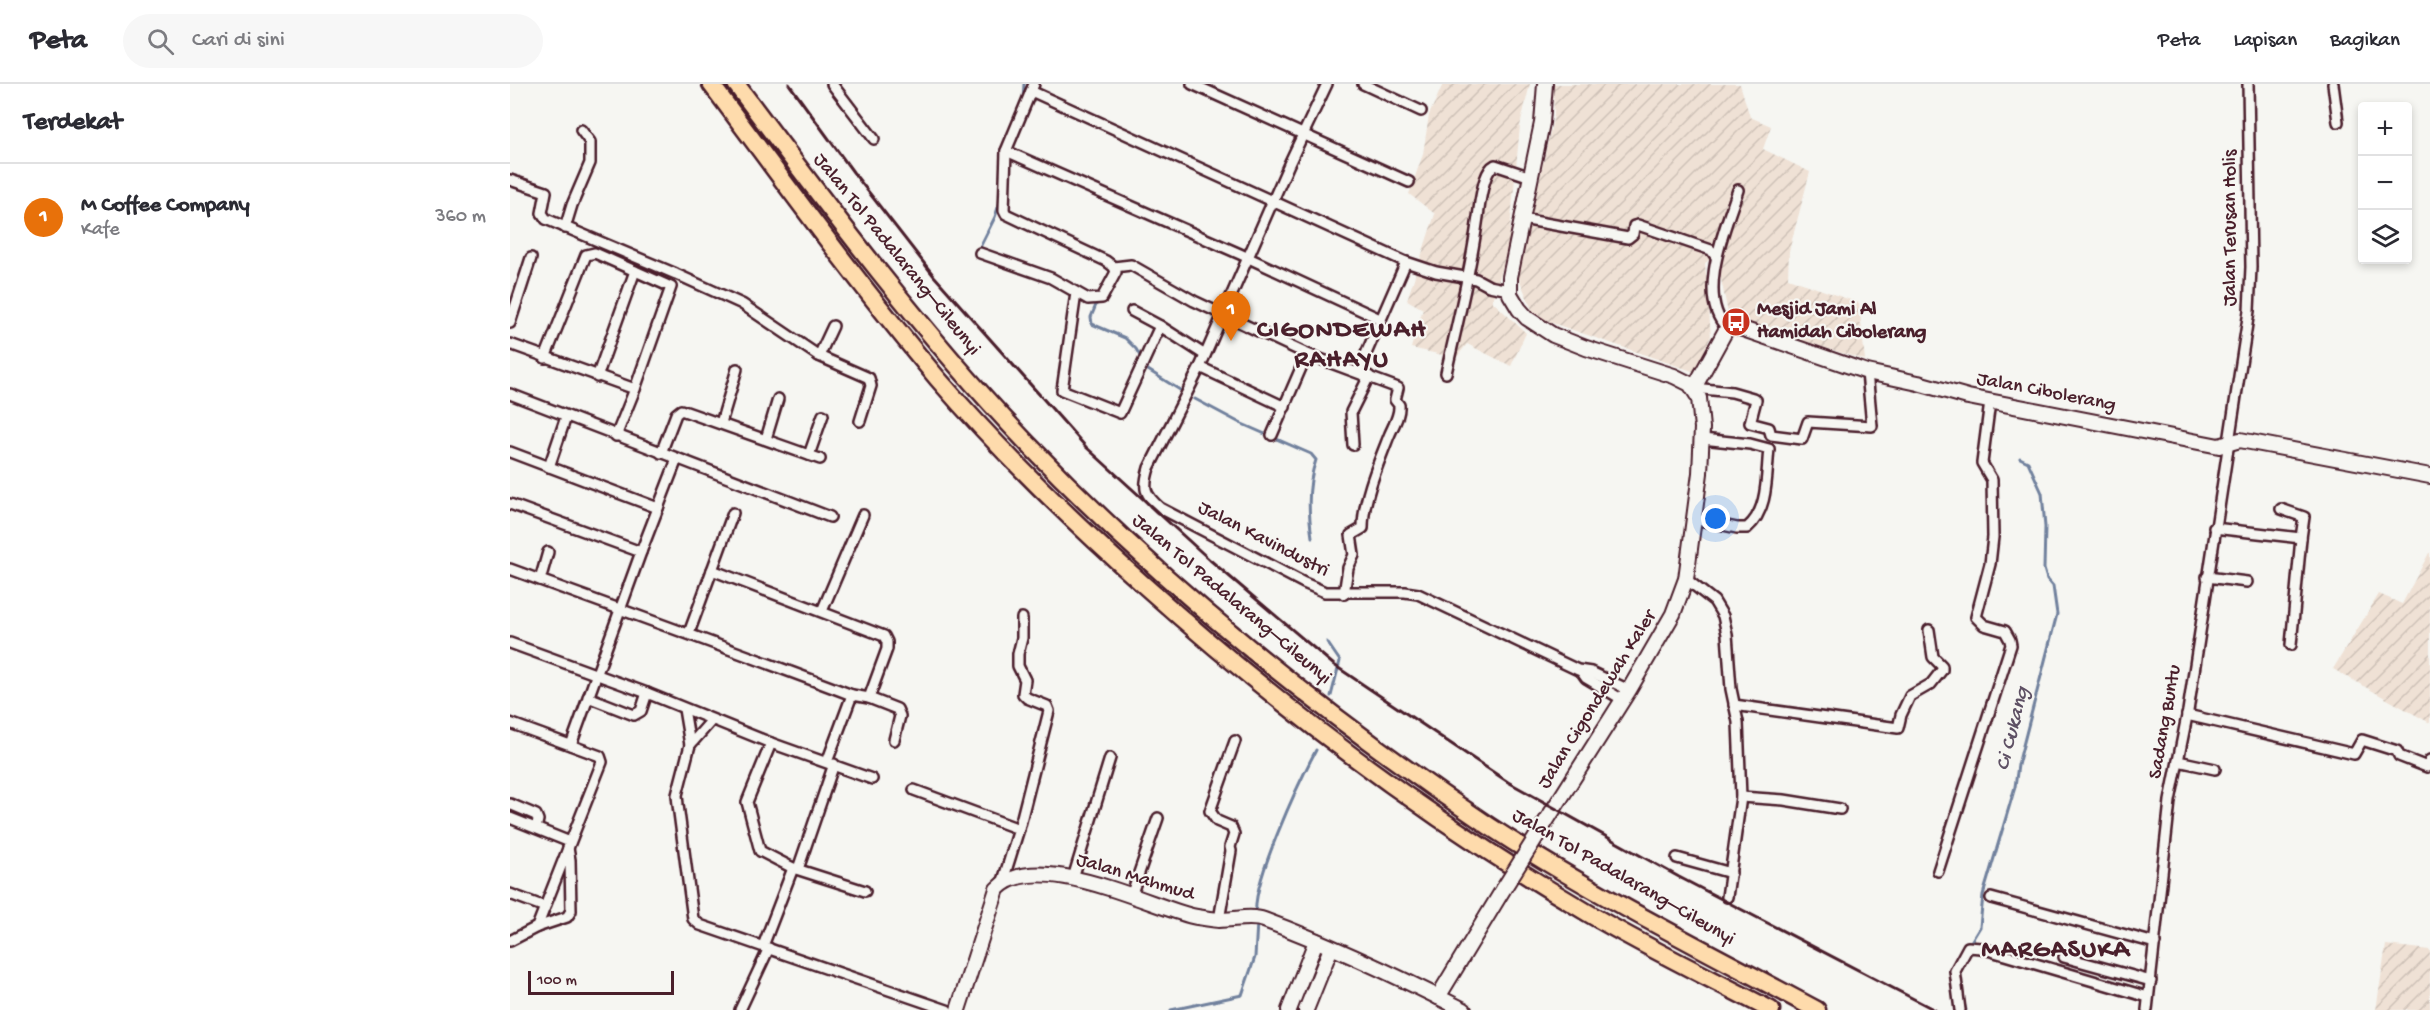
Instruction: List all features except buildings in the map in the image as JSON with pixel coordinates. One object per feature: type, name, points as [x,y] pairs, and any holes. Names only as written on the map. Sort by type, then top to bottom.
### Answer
[{"type":"highway","name":"Jalan Tol Padalarang–Cileunyi","points":[[711,84],[880,307],[939,380],[1034,481],[1089,535],[1193,629],[1274,697],[1364,765],[1494,855],[1590,914],[1771,1010]]},
{"type":"highway","name":"Jalan Tol Padalarang–Cileunyi","points":[[736,84],[819,196],[975,386],[1028,445],[1113,527],[1218,620],[1370,742],[1490,826],[1582,884],[1817,1010]]},
{"type":"main road","points":[[1545,84],[1542,123],[1509,290],[1512,298],[1527,318],[1553,334],[1586,348],[1674,376],[1694,388],[1727,328]]},
{"type":"main road","name":"Jalan Cibolerang","points":[[1727,328],[1734,326],[1751,331],[1867,372],[1990,402],[2219,446],[2240,440],[2430,476]]},
{"type":"main road","name":"Jalan Cigondewah Kaler","points":[[1438,997],[1626,695],[1673,614],[1686,579],[1702,439],[1699,398],[1694,388]]},
{"type":"main road","name":"Jalan Mahmud","points":[[1002,884],[1024,876],[1074,878],[1192,916],[1219,920],[1257,918],[1316,941],[1464,1010]]},
{"type":"main road","points":[[958,1010],[994,898],[1002,884]]},
{"type":"main road","points":[[1289,1010],[1316,941]]},
{"type":"main road","points":[[1306,1010],[1331,948]]},
{"type":"street","points":[[832,84],[874,139]]},
{"type":"street","points":[[1192,84],[1409,182]]},
{"type":"street","points":[[1286,407],[1200,367],[1272,201],[1327,84]]},
{"type":"street","points":[[1363,84],[1421,111]]},
{"type":"street","name":"Jalan Terusan Holis","points":[[2230,442],[2251,284],[2248,84]]},
{"type":"street","points":[[2333,84],[2338,123]]},
{"type":"street","points":[[980,253],[1033,270],[1088,299],[1100,299],[1116,272],[1114,267],[1106,261],[1006,214],[1004,210],[1006,151],[1032,87],[1406,262],[1509,290]]},
{"type":"street","points":[[565,228],[590,163],[590,142],[581,130]]},
{"type":"street","points":[[1006,151],[1248,257],[1380,319]]},
{"type":"street","points":[[1446,373],[1468,278],[1481,197],[1489,169],[1495,165],[1531,177]]},
{"type":"street","points":[[510,180],[546,192],[543,216],[565,228],[742,304],[819,356],[869,378],[872,386],[860,421]]},
{"type":"street","points":[[1727,328],[1719,320],[1713,290],[1716,257],[1738,190]]},
{"type":"street","points":[[1522,219],[1628,238],[1633,234],[1634,225],[1638,225],[1711,250],[1716,257]]},
{"type":"street","points":[[545,358],[586,255],[595,253],[671,287]]},
{"type":"street","points":[[510,323],[531,258]]},
{"type":"street","points":[[1358,372],[1406,262]]},
{"type":"street","points":[[1114,267],[1131,266],[1194,301],[1307,354],[1398,388],[1395,400],[1399,405],[1399,412],[1375,476],[1363,516],[1363,528],[1352,535],[1354,555],[1348,568],[1344,594]]},
{"type":"street","points":[[597,377],[635,271]]},
{"type":"street","points":[[616,436],[676,274]]},
{"type":"street","points":[[1076,293],[1062,390],[1120,412],[1160,326]]},
{"type":"street","points":[[1132,311],[1205,355]]},
{"type":"street","points":[[819,356],[833,326]]},
{"type":"street","points":[[510,344],[635,389]]},
{"type":"street","points":[[1272,435],[1307,354]]},
{"type":"street","name":"Jalan Kavindustri","points":[[1200,367],[1149,468],[1144,483],[1147,493],[1160,508],[1304,584],[1325,592],[1344,594],[1405,592],[1418,594],[1581,671],[1590,672],[1626,695]]},
{"type":"street","points":[[721,423],[737,369]]},
{"type":"street","points":[[1772,435],[1802,439],[1808,422],[1872,426],[1867,372]]},
{"type":"street","points":[[1353,445],[1351,412],[1369,376]]},
{"type":"street","points":[[1694,388],[1732,392],[1755,399],[1750,423],[1769,428],[1772,435],[1763,498],[1751,525],[1747,528],[1737,528],[1694,519]]},
{"type":"street","points":[[510,394],[830,517]]},
{"type":"street","points":[[766,439],[778,399]]},
{"type":"street","points":[[1938,871],[2011,645],[2005,631],[1984,624],[1977,619],[1976,614],[1990,564],[1993,537],[1992,480],[1982,463],[1990,402]]},
{"type":"street","points":[[662,453],[679,410],[820,459]]},
{"type":"street","points":[[809,454],[823,415]]},
{"type":"street","points":[[549,467],[566,417]]},
{"type":"street","points":[[1702,439],[1769,448]]},
{"type":"street","name":"Sadang Buntu","points":[[2147,1010],[2164,845],[2187,715],[2214,528],[2230,442]]},
{"type":"street","points":[[510,452],[658,508]]},
{"type":"street","points":[[571,745],[677,459]]},
{"type":"street","points":[[510,504],[641,552]]},
{"type":"street","points":[[2281,509],[2304,517],[2291,645]]},
{"type":"street","points":[[689,633],[733,513]]},
{"type":"street","points":[[822,611],[863,515]]},
{"type":"street","points":[[2214,528],[2301,538]]},
{"type":"street","points":[[540,580],[548,552]]},
{"type":"street","points":[[510,569],[689,633],[852,695],[869,698],[899,711],[900,716],[894,740]]},
{"type":"street","points":[[712,570],[822,611],[886,638],[887,649],[869,698]]},
{"type":"street","points":[[2207,577],[2247,582]]},
{"type":"street","points":[[1686,579],[1714,602],[1723,616],[1738,722],[1741,797],[1727,897]]},
{"type":"street","points":[[1002,884],[1019,829],[1049,711],[1047,706],[1023,694],[1025,680],[1018,666],[1022,618]]},
{"type":"street","points":[[1734,705],[1898,728],[1910,696],[1931,684],[1942,670],[1942,666],[1933,657],[1929,630]]},
{"type":"street","points":[[510,644],[647,693],[771,743],[872,779]]},
{"type":"street","points":[[588,697],[634,715],[641,711],[647,693]]},
{"type":"street","points":[[740,1010],[795,868],[852,695]]},
{"type":"street","points":[[684,709],[690,745],[677,795],[693,919],[700,925],[947,1010]]},
{"type":"street","points":[[2187,715],[2354,754],[2362,740],[2397,751],[2399,756],[2427,767],[2430,760]]},
{"type":"street","points":[[690,745],[712,720]]},
{"type":"street","points":[[510,723],[600,756],[602,762],[537,927]]},
{"type":"street","points":[[1219,920],[1234,834],[1228,825],[1216,821],[1210,811],[1235,741]]},
{"type":"street","points":[[771,743],[747,802],[760,850],[795,868],[865,891]]},
{"type":"street","points":[[1074,878],[1110,758]]},
{"type":"street","points":[[2178,761],[2215,769]]},
{"type":"street","points":[[914,790],[1019,829]]},
{"type":"street","points":[[1741,797],[1840,809]]},
{"type":"street","points":[[510,804],[536,815],[538,820],[536,828]]},
{"type":"street","points":[[510,818],[569,845]]},
{"type":"street","points":[[1131,896],[1158,818]]},
{"type":"street","points":[[510,941],[537,927],[567,917],[571,911],[569,845]]},
{"type":"street","points":[[1677,858],[1731,873]]},
{"type":"street","points":[[510,894],[545,907]]},
{"type":"street","points":[[1991,898],[2155,943]]},
{"type":"street","points":[[1960,1010],[1955,971],[1970,947],[2148,997]]},
{"type":"street","points":[[2064,957],[2151,981]]},
{"type":"shaded area","points":[[1443,84],[1530,84],[1520,126],[1508,250],[1492,301],[1526,333],[1511,366],[1467,344],[1456,358],[1411,348],[1423,309],[1407,300],[1435,214],[1409,194],[1423,154],[1429,115]]},
{"type":"shaded area","points":[[1553,84],[1740,84],[1750,117],[1771,126],[1763,149],[1810,172],[1789,251],[1788,278],[1859,303],[1865,360],[1729,318],[1716,255],[1705,263],[1711,336],[1695,372],[1535,317],[1518,276],[1554,115]]},
{"type":"shaded area","points":[[2429,553],[2430,723],[2333,669],[2379,594],[2402,604]]},
{"type":"shaded area","points":[[2386,945],[2430,950],[2430,1010],[2376,1010]]},
{"type":"waterway","points":[[1023,100],[1024,84]]},
{"type":"waterway","points":[[1002,153],[1012,125]]},
{"type":"waterway","points":[[985,251],[980,247],[995,217],[1001,198]]},
{"type":"waterway","points":[[994,253],[1039,269]]},
{"type":"waterway","points":[[1080,289],[1092,296]]},
{"type":"waterway","points":[[1096,305],[1091,317],[1092,324],[1125,338],[1136,349],[1148,370],[1180,390]]},
{"type":"waterway","points":[[1195,399],[1240,423],[1311,454],[1316,460],[1309,498],[1312,537]]},
{"type":"waterway","name":"Ci Cukang","points":[[1969,945],[1980,927],[1983,895],[2015,787],[2018,765],[2057,614],[2053,586],[2047,579],[2044,569],[2045,527],[2042,493],[2028,462],[2020,458]]},
{"type":"waterway","points":[[1327,642],[1340,661],[1331,696]]},
{"type":"waterway","points":[[1256,913],[1261,879],[1269,856],[1316,750]]},
{"type":"waterway","points":[[1171,1010],[1242,995],[1255,957],[1257,922]]},
{"type":"waterway","name":"Ci Cukang","points":[[1963,1000],[1966,1010]]},
{"type":"railway","points":[[789,84],[853,172],[934,276],[1086,447],[1210,560],[1334,665],[1508,782],[1679,877],[1935,1010]]},
{"type":"place","name":"Mesjid Jami Al Hamidah Cibolerang","points":[[1736,322]]},
{"type":"place","name":"M Coffee Company","points":[[1231,341]]},
{"type":"district","name":"CIGONDEWAH RAHAYU","points":[[1342,346]]},
{"type":"district","name":"MARGASUKA","points":[[2056,951]]}]
